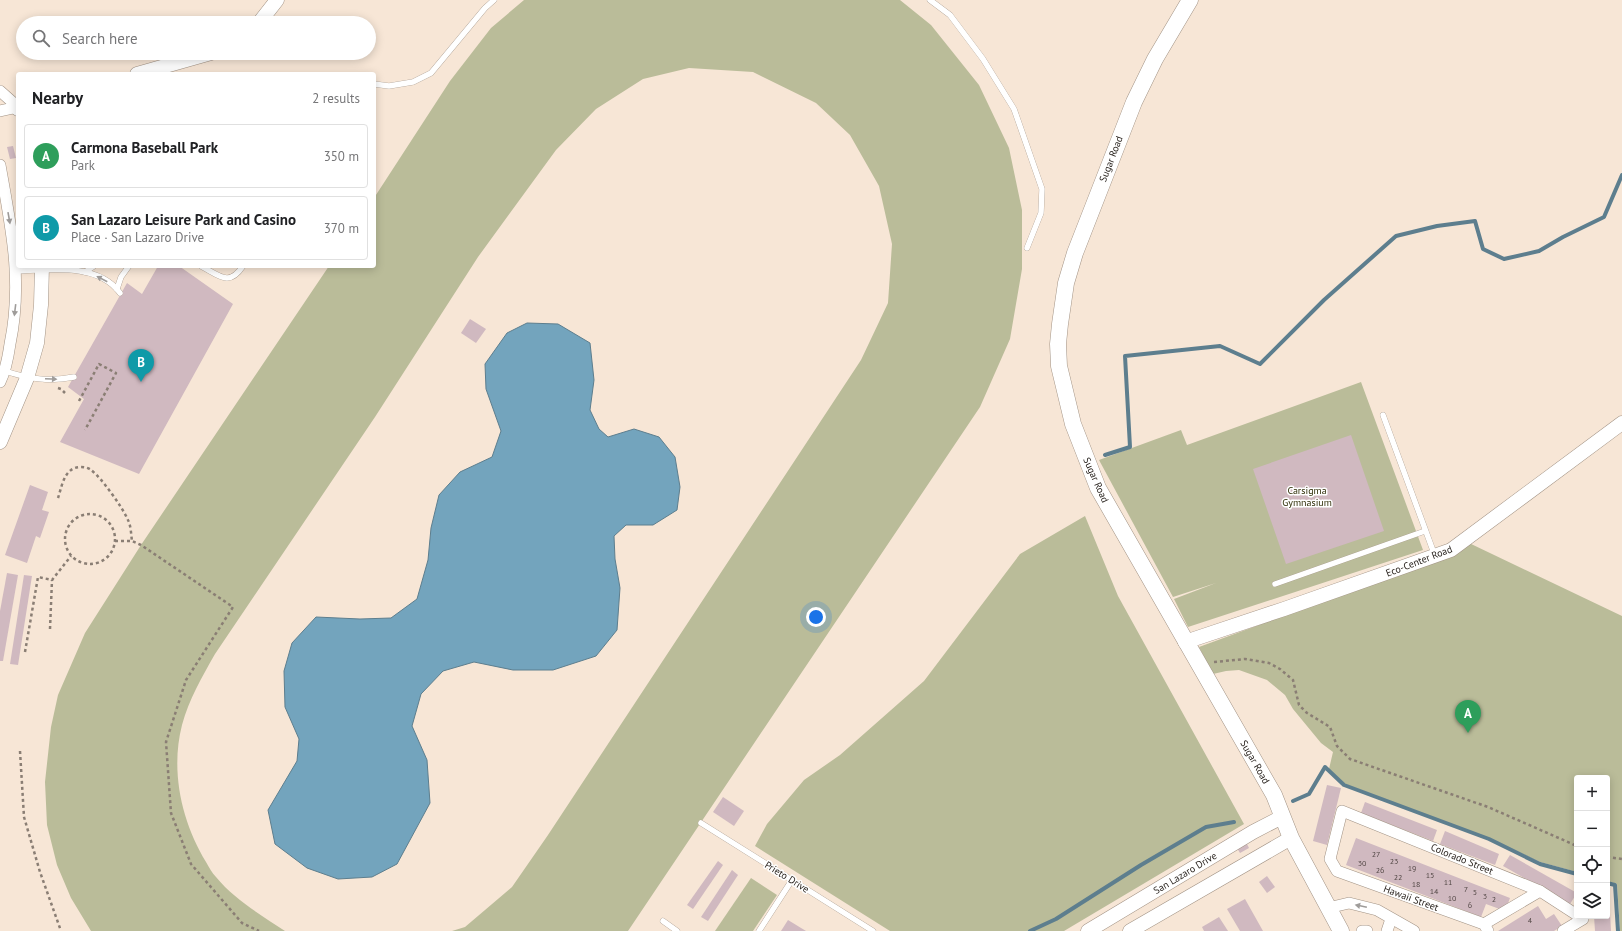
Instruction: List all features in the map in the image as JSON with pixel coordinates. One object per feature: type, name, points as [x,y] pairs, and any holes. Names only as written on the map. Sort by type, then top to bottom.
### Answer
[{"type":"main road","name":"Sugar Road","points":[[1190,0],[1155,59],[1134,102],[1075,253],[1066,283],[1058,344],[1059,366],[1073,424],[1098,488],[1274,795],[1291,838],[1341,931]]},
{"type":"street","points":[[264,16],[277,0]]},
{"type":"street","points":[[144,72],[186,60]]},
{"type":"street","points":[[0,91],[16,106]]},
{"type":"street","points":[[0,111],[16,108]]},
{"type":"street","points":[[0,166],[16,271],[16,304],[5,371],[0,382]]},
{"type":"street","points":[[0,442],[28,378],[37,343],[42,305],[42,268]]},
{"type":"street","name":"Eco-Center Road","points":[[1185,642],[1451,550],[1622,423]]},
{"type":"street","name":"Hawaii Street","points":[[1342,811],[1330,859],[1337,871],[1486,928]]},
{"type":"street","name":"Colorado Street","points":[[1342,811],[1540,891],[1574,914]]},
{"type":"street","name":"San Lazaro Drive","points":[[1088,931],[1253,832],[1282,817]]},
{"type":"street","points":[[1130,931],[1291,838]]},
{"type":"street","points":[[1486,928],[1540,891]]},
{"type":"street","points":[[1328,908],[1354,904],[1377,910],[1414,931]]},
{"type":"street","points":[[1387,931],[1391,919]]},
{"type":"street","points":[[1563,931],[1577,919]]},
{"type":"street","points":[[1580,919],[1584,931]]},
{"type":"street","points":[[1362,931],[1367,931]]},
{"type":"lane","points":[[376,84],[389,86],[412,82],[431,73],[485,8],[494,0]]},
{"type":"lane","points":[[930,0],[950,15],[983,59],[1014,109],[1042,189],[1041,213],[1027,248]]},
{"type":"lane","points":[[16,271],[42,268],[85,272],[103,279],[119,291],[121,277],[128,268]]},
{"type":"lane","points":[[85,272],[91,268]]},
{"type":"lane","points":[[205,268],[221,277],[230,279],[237,276],[243,268]]},
{"type":"lane","points":[[5,371],[28,378],[61,380],[74,377]]},
{"type":"lane","points":[[1383,415],[1435,556]]},
{"type":"lane","points":[[1275,584],[1425,531]]},
{"type":"lane","name":"Prieto Drive","points":[[701,823],[874,931]]},
{"type":"lane","points":[[759,931],[792,880]]},
{"type":"lane","points":[[663,921],[677,931]]},
{"type":"path","points":[[79,401],[99,364],[116,373],[85,430]]},
{"type":"path","points":[[58,498],[65,476],[71,469],[80,467],[91,470],[102,481],[128,520],[132,541]]},
{"type":"path","points":[[85,515],[98,516],[108,523],[114,534],[115,541],[111,553],[95,564],[82,563],[71,556],[65,544],[66,532],[73,521],[85,515]]},
{"type":"path","points":[[115,541],[132,541],[141,545],[233,608],[186,680],[166,742],[171,813],[191,864],[242,923],[259,931]]},
{"type":"path","points":[[50,629],[52,580],[71,556]]},
{"type":"path","points":[[25,652],[38,577],[52,580]]},
{"type":"path","points":[[1200,665],[1223,660],[1245,659],[1269,663],[1280,669],[1293,680],[1299,705],[1307,714],[1330,727],[1337,746],[1350,759],[1488,807],[1574,845]]},
{"type":"path","points":[[20,751],[24,817],[40,872],[61,931]]},
{"type":"path","points":[[1610,857],[1622,859]]},
{"type":"green space","points":[[524,0],[900,0],[931,25],[979,85],[1009,148],[1022,210],[1022,269],[1010,339],[980,407],[628,931],[452,931],[465,927],[512,887],[548,835],[861,360],[888,303],[892,244],[879,186],[850,135],[816,103],[753,72],[689,68],[643,79],[596,109],[556,150],[478,257],[375,417],[215,654],[188,706],[182,725],[177,761],[180,796],[190,830],[209,868],[223,885],[249,907],[285,931],[91,931],[71,898],[57,865],[47,825],[45,782],[51,727],[58,695],[85,633],[141,545],[328,268],[376,268],[376,195],[450,81],[491,28]]},
{"type":"green space","name":"Carsigma Gymnasium","points":[[1361,382],[1423,550],[1188,627],[1174,599],[1216,583],[1173,597],[1099,460],[1181,430],[1187,445]]},
{"type":"green space","points":[[1085,516],[1118,596],[1244,824],[1064,931],[890,931],[755,846],[767,824],[804,780],[840,755],[924,681],[1020,554]]},
{"type":"green space","points":[[1469,543],[1622,616],[1622,931],[1620,931],[1617,884],[1610,882],[1610,775],[1574,775],[1574,871],[1540,862],[1491,839],[1345,784],[1329,769],[1333,752],[1321,743],[1293,709],[1285,695],[1267,680],[1239,670],[1213,674],[1199,647],[1450,555]]},
{"type":"green space","points":[[751,878],[777,895],[753,931],[715,931]]},
{"type":"water","points":[[527,323],[558,324],[590,343],[594,380],[590,410],[599,429],[608,437],[634,429],[659,437],[675,457],[680,487],[677,510],[653,525],[626,525],[614,536],[615,559],[620,588],[617,630],[596,656],[553,670],[513,670],[474,662],[443,671],[421,694],[412,726],[427,760],[430,803],[397,864],[372,877],[338,879],[307,868],[275,844],[268,810],[297,761],[299,739],[285,707],[284,671],[292,643],[316,617],[360,619],[391,618],[417,599],[428,560],[431,528],[439,495],[460,472],[492,457],[501,431],[486,389],[485,364],[507,333]]},
{"type":"building","points":[[13,146],[16,158],[10,159],[7,147]]},
{"type":"building","points":[[157,268],[182,268],[233,304],[139,474],[60,442],[84,399],[68,387],[127,283],[142,294]]},
{"type":"building","points":[[470,319],[486,329],[476,343],[461,333]]},
{"type":"building","points":[[1351,435],[1384,531],[1286,564],[1253,469]]},
{"type":"building","points":[[30,485],[48,492],[42,510],[49,512],[40,538],[36,536],[27,563],[5,555]]},
{"type":"building","points":[[7,573],[18,575],[3,661],[0,661],[0,611]]},
{"type":"building","points":[[24,575],[32,576],[18,665],[10,664]]},
{"type":"building","points":[[1327,785],[1341,788],[1327,845],[1313,841]]},
{"type":"building","points":[[723,797],[744,811],[734,826],[713,812]]},
{"type":"building","points":[[1365,802],[1437,830],[1433,841],[1361,813]]},
{"type":"building","points":[[1445,831],[1499,854],[1495,865],[1440,844]]},
{"type":"building","points":[[1356,838],[1510,898],[1505,911],[1486,904],[1481,917],[1346,865]]},
{"type":"building","points":[[1246,842],[1249,848],[1240,853],[1237,848]]},
{"type":"building","points":[[1510,855],[1574,891],[1574,898],[1570,904],[1503,866]]},
{"type":"building","points":[[718,861],[723,865],[693,909],[687,905]]},
{"type":"building","points":[[732,870],[738,875],[708,921],[701,917]]},
{"type":"building","points":[[1267,876],[1275,887],[1267,893],[1259,882]]},
{"type":"building","points":[[1245,899],[1263,931],[1240,931],[1227,909]]},
{"type":"building","points":[[1538,906],[1546,919],[1554,914],[1562,926],[1554,931],[1498,931]]},
{"type":"building","points":[[1610,912],[1611,931],[1595,931],[1594,919],[1610,919]]},
{"type":"building","points":[[1219,917],[1228,931],[1204,931],[1202,927]]},
{"type":"building","points":[[788,920],[806,931],[781,931]]},
{"type":"waterway","points":[[1105,455],[1130,447],[1125,356],[1220,346],[1260,364],[1324,300],[1396,236],[1437,226],[1475,221],[1483,249],[1504,259],[1539,251],[1563,237],[1604,217],[1622,175]]},
{"type":"waterway","points":[[1293,801],[1309,794],[1325,767],[1344,785],[1489,839],[1540,864],[1574,873]]},
{"type":"waterway","points":[[1030,931],[1056,919],[1141,865],[1206,827],[1234,822]]},
{"type":"waterway","points":[[1610,884],[1615,885],[1618,931]]},
{"type":"place","name":"San Lazaro Leisure Park and Casino","points":[[141,382]]},
{"type":"place","name":"Carmona Baseball Park","points":[[1468,733]]}]
